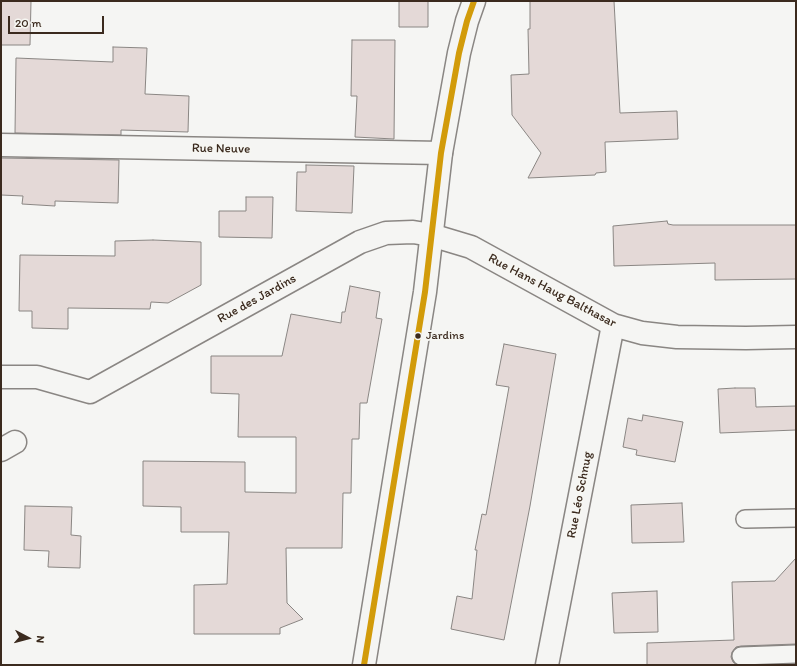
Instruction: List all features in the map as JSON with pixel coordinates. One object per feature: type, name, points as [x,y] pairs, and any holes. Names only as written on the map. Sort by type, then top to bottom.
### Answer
[{"type":"street","points":[[364,665],[425,292],[441,154],[459,53],[474,1]]},
{"type":"street","name":"Rue Neuve","points":[[1,145],[441,154]]},
{"type":"street","name":"Rue des Jardins","points":[[1,377],[38,377],[90,392],[360,242],[386,233],[413,232],[431,235]]},
{"type":"street","name":"Rue Hans Haug Balthasar","points":[[431,235],[471,247],[613,325],[642,333],[677,337],[796,337]]},
{"type":"street","name":"Rue Léo Schnug","points":[[547,665],[613,325]]},
{"type":"lane","points":[[745,519],[796,518]]},
{"type":"lane","points":[[741,656],[796,654]]},
{"type":"building","points":[[1,1],[31,1],[30,45],[1,45]]},
{"type":"building","points":[[399,1],[428,1],[428,27],[399,27]]},
{"type":"building","points":[[530,1],[614,1],[620,113],[677,111],[678,139],[605,142],[606,172],[596,173],[595,175],[528,178],[541,153],[512,115],[511,75],[529,74],[528,29],[530,29]]},
{"type":"building","points":[[352,40],[395,40],[394,139],[355,137],[357,96],[351,96]]},
{"type":"building","points":[[113,47],[147,48],[145,94],[189,96],[188,132],[121,130],[121,135],[15,133],[16,58],[113,62]]},
{"type":"building","points":[[1,158],[119,160],[118,203],[55,201],[55,206],[22,204],[23,196],[1,195]]},
{"type":"building","points":[[306,165],[354,166],[352,213],[296,211],[297,172],[306,172]]},
{"type":"building","points":[[246,197],[273,197],[272,238],[219,237],[219,211],[246,211]]},
{"type":"building","points":[[667,221],[668,224],[673,225],[796,225],[796,279],[715,280],[715,263],[614,266],[613,226]]},
{"type":"building","points":[[153,240],[201,242],[201,285],[168,303],[151,302],[150,309],[68,308],[68,329],[32,328],[32,311],[19,311],[20,255],[115,256],[115,241]]},
{"type":"building","points":[[350,286],[380,292],[376,318],[382,319],[367,403],[360,403],[359,439],[352,439],[351,493],[343,493],[342,548],[286,548],[287,603],[303,619],[280,628],[280,634],[194,634],[194,585],[227,584],[229,532],[181,532],[181,507],[143,506],[143,461],[245,462],[245,492],[296,493],[296,437],[238,437],[239,394],[211,393],[211,356],[282,356],[291,314],[341,323],[342,312],[345,312]]},
{"type":"building","points":[[504,344],[556,354],[530,506],[504,640],[451,629],[457,596],[472,599],[477,550],[475,550],[482,514],[486,515],[509,387],[496,385]]},
{"type":"building","points":[[755,388],[756,407],[796,406],[796,430],[720,433],[718,389]]},
{"type":"building","points":[[643,415],[683,422],[675,462],[636,455],[637,450],[623,447],[628,418],[642,421]]},
{"type":"building","points":[[682,503],[684,542],[632,543],[631,505]]},
{"type":"building","points":[[25,506],[72,507],[71,535],[81,536],[80,568],[48,567],[49,551],[24,550]]},
{"type":"building","points":[[796,558],[796,644],[736,647],[732,652],[731,657],[733,662],[737,665],[647,665],[647,643],[734,640],[732,582],[775,581]]},
{"type":"building","points":[[657,591],[658,632],[614,633],[612,593]]},
{"type":"transit line","points":[[364,665],[425,292],[441,153],[459,53],[474,1]]},
{"type":"place","name":"Jardins","points":[[418,336]]}]
